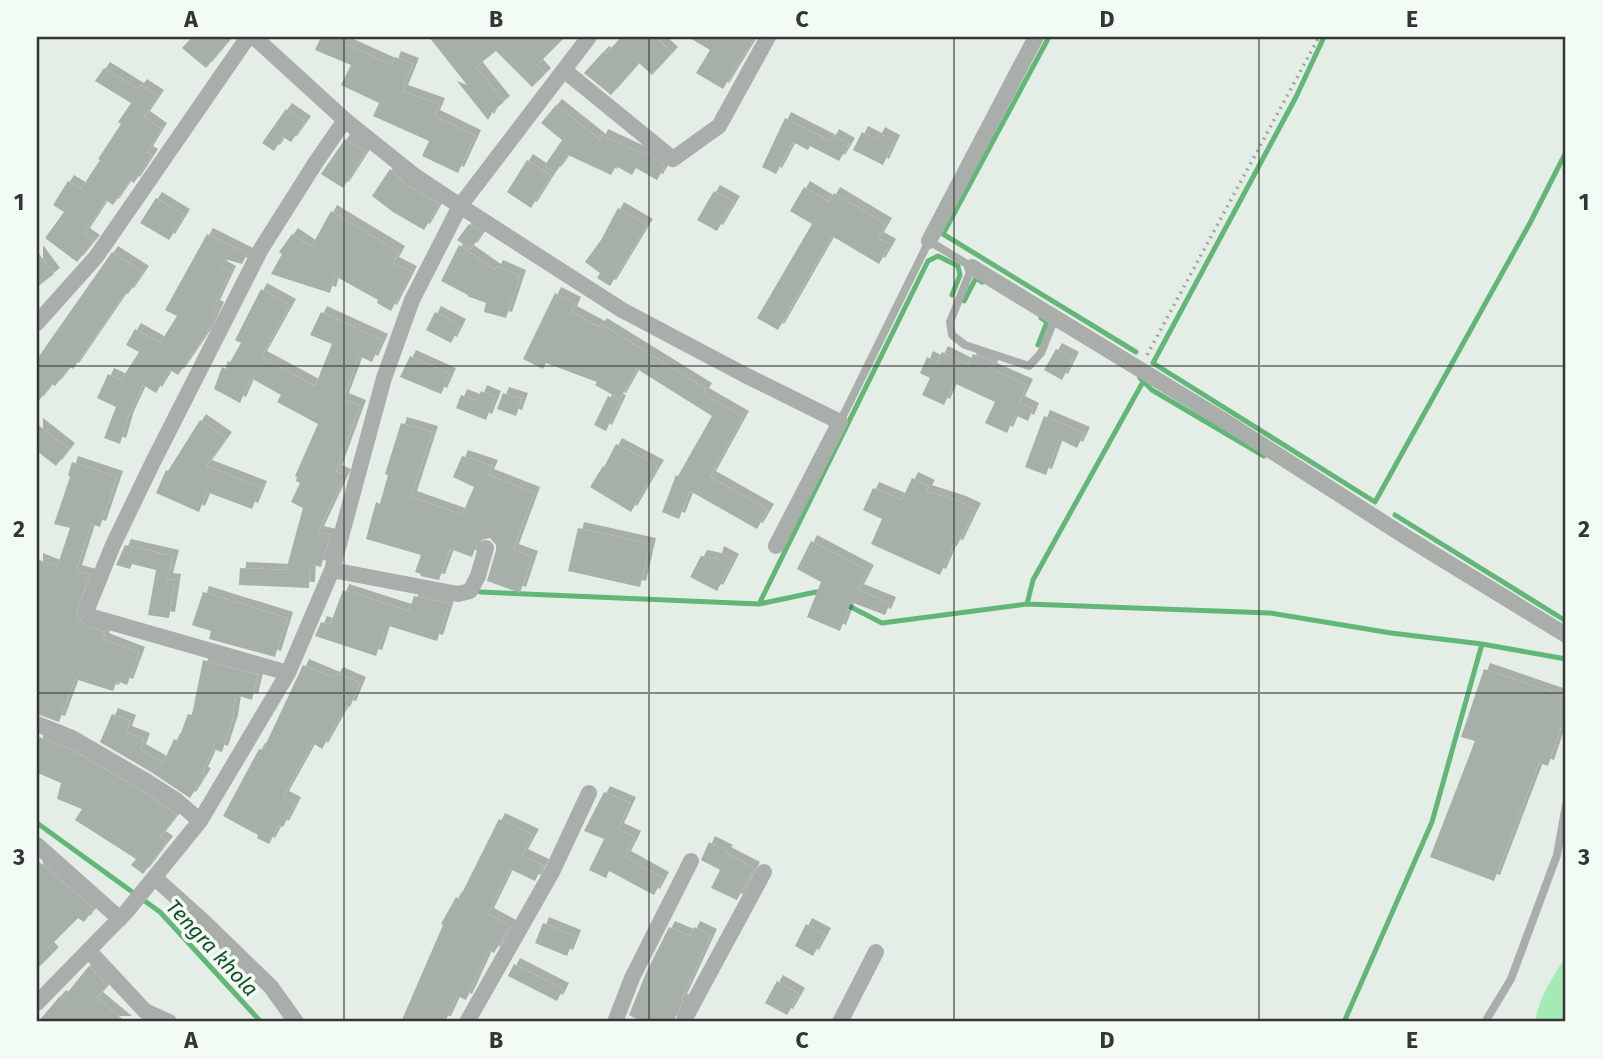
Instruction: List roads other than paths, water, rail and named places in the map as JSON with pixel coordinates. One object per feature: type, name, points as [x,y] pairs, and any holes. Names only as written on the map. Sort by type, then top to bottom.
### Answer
[{"type":"street","points":[[37,323],[96,257],[248,37]]},
{"type":"street","points":[[254,37],[345,120],[415,176],[460,206],[622,310],[840,422],[776,546]]},
{"type":"street","points":[[565,71],[673,159],[719,127],[768,37]]},
{"type":"street","points":[[929,241],[1036,37]]},
{"type":"street","points":[[37,1003],[124,915],[200,821],[288,673],[332,570],[384,378],[412,300],[460,206],[565,71],[580,40]]},
{"type":"street","points":[[288,673],[89,616],[86,612],[113,545],[147,474],[261,250],[345,120]]},
{"type":"street","points":[[972,267],[1566,635]]},
{"type":"street","points":[[332,570],[458,594],[470,591],[478,576],[486,548]]},
{"type":"street","points":[[37,724],[72,738],[133,773],[176,800],[200,821]]},
{"type":"street","points":[[467,1022],[552,872],[589,793]]},
{"type":"street","points":[[37,845],[124,915]]},
{"type":"street","points":[[615,1022],[632,978],[691,861]]},
{"type":"street","points":[[682,1022],[764,873]]},
{"type":"street","points":[[153,881],[203,921],[271,987],[296,1022]]},
{"type":"street","points":[[89,951],[146,1017],[169,1022]]},
{"type":"street","points":[[839,1022],[876,952]]},
{"type":"lane","points":[[840,422],[929,241],[972,267],[950,322],[952,335],[965,345],[1029,366],[1041,353],[1055,318]]},
{"type":"lane","points":[[1485,1022],[1511,979],[1558,855],[1566,805]]},
{"type":"waterway","points":[[1049,37],[943,234],[1136,352]]},
{"type":"waterway","points":[[1324,37],[1296,97],[1153,363],[1375,502],[1530,223],[1566,152]]},
{"type":"waterway","points":[[759,604],[928,261],[938,256],[958,266],[960,275],[952,295]]},
{"type":"waterway","points":[[964,301],[976,278],[982,282]]},
{"type":"waterway","points":[[1038,345],[1047,322],[1041,318]]},
{"type":"waterway","points":[[1140,378],[1152,390],[1264,456]]},
{"type":"waterway","points":[[1027,604],[1033,580],[1144,380]]},
{"type":"waterway","points":[[1395,515],[1566,621]]},
{"type":"waterway","points":[[480,592],[759,604],[816,592],[823,594]]},
{"type":"waterway","points":[[845,604],[882,623],[1027,604],[1270,613],[1566,659]]},
{"type":"waterway","points":[[1344,1022],[1432,822],[1482,644]]},
{"type":"waterway","name":"Tengra khola","points":[[37,823],[160,912],[261,1022]]}]
